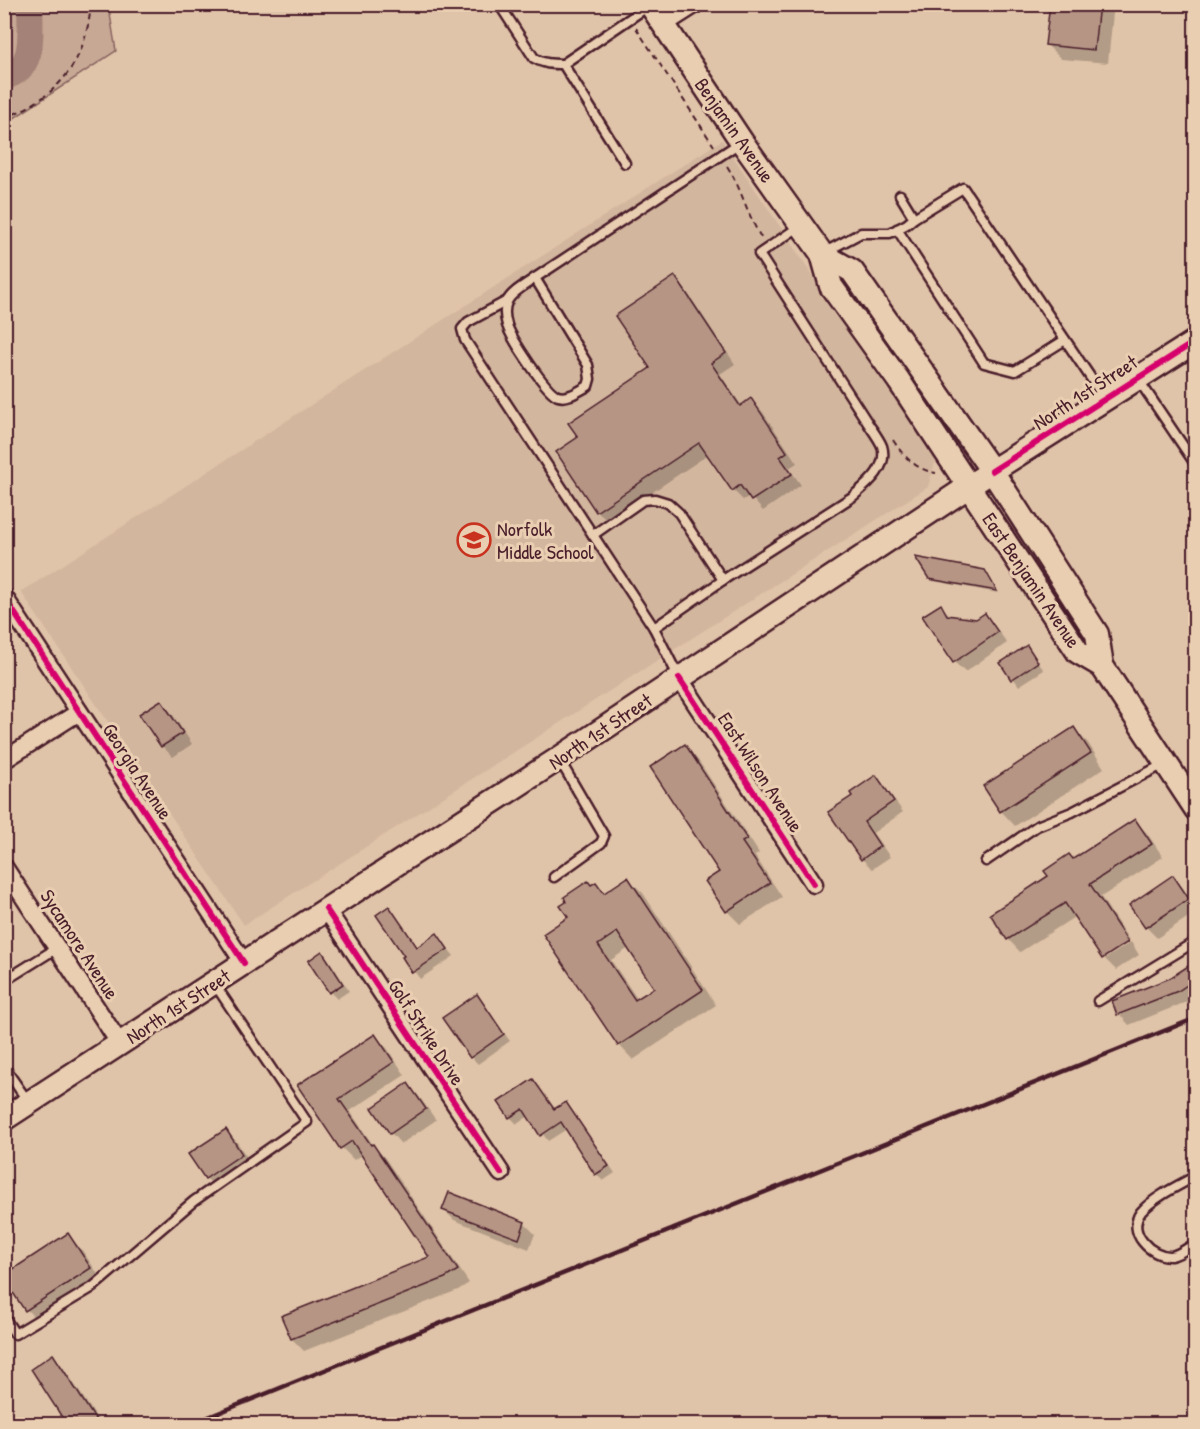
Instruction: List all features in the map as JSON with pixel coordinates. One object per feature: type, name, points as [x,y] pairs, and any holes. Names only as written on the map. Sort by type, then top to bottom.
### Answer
[{"type":"main road","name":"Benjamin Avenue","points":[[650,5],[742,142],[822,254],[831,286],[899,381],[969,486]]},
{"type":"main road","name":"Benjamin Avenue","points":[[822,254],[852,271],[992,471]]},
{"type":"main road","name":"North 1st Street","points":[[4,1119],[558,759],[969,486],[1196,341]]},
{"type":"main road","name":"East Benjamin Avenue","points":[[992,471],[1097,634],[1102,666],[1196,809]]},
{"type":"main road","name":"East Benjamin Avenue","points":[[969,486],[1078,652],[1102,666]]},
{"type":"street","points":[[663,25],[696,4]]},
{"type":"street","name":"Georgia Avenue","points":[[4,597],[244,963]]},
{"type":"street","name":"East Wilson Avenue","points":[[680,678],[814,884]]},
{"type":"street","points":[[4,759],[79,712]]},
{"type":"street","name":"Sycamore Avenue","points":[[4,867],[120,1044]]},
{"type":"street","name":"Golf Strike Drive","points":[[326,909],[501,1173]]},
{"type":"lane","points":[[499,4],[534,58],[542,63],[563,64],[650,5]]},
{"type":"lane","points":[[563,64],[625,162]]},
{"type":"lane","points":[[680,678],[654,628],[465,340],[462,329],[468,322],[507,302],[535,278],[742,142]]},
{"type":"lane","points":[[822,254],[861,233],[881,234],[897,230],[963,188],[1105,399]]},
{"type":"lane","points":[[900,195],[914,218]]},
{"type":"lane","points":[[654,628],[723,580],[852,497],[869,483],[884,459],[882,445],[759,254],[802,225]]},
{"type":"lane","points":[[897,230],[984,363],[1015,371],[1065,340]]},
{"type":"lane","points":[[507,302],[505,315],[514,342],[551,391],[558,396],[568,396],[588,386],[591,379],[588,365],[535,278]]},
{"type":"lane","points":[[1138,378],[1196,465]]},
{"type":"lane","points":[[593,535],[644,500],[655,499],[668,503],[679,513],[723,580]]},
{"type":"lane","points":[[554,877],[601,843],[604,836],[558,759]]},
{"type":"lane","points":[[986,861],[1036,826],[1072,812],[1166,763]]},
{"type":"lane","points":[[1098,1001],[1196,941]]},
{"type":"lane","points":[[4,981],[57,948]]},
{"type":"lane","points":[[4,1317],[15,1334],[93,1287],[194,1201],[307,1122],[214,983]]},
{"type":"lane","points":[[4,1067],[30,1103]]},
{"type":"lane","points":[[1196,1176],[1157,1199],[1140,1213],[1137,1226],[1142,1241],[1155,1254],[1173,1256],[1196,1243]]},
{"type":"path","points":[[4,118],[32,105],[52,91],[67,76],[88,35],[91,4]]},
{"type":"shaded area","points":[[5,4],[132,5],[127,9],[109,8],[116,51],[5,124]]},
{"type":"shaded area","name":"Norfolk Middle School","points":[[722,140],[936,459],[928,487],[244,925],[21,592]]},
{"type":"building","points":[[1050,4],[1099,4],[1094,50],[1045,45]]},
{"type":"building","points":[[675,276],[726,353],[711,363],[740,406],[751,398],[787,452],[780,457],[792,474],[751,501],[740,485],[732,491],[699,443],[596,512],[556,452],[578,437],[568,423],[650,368],[615,316]]},
{"type":"building","points":[[915,557],[985,570],[997,591],[929,579]]},
{"type":"building","points":[[941,604],[947,615],[976,619],[985,613],[998,632],[953,663],[922,616]]},
{"type":"building","points":[[1027,645],[1038,662],[1011,680],[1000,663]]},
{"type":"building","points":[[161,700],[183,733],[161,747],[139,714]]},
{"type":"building","points":[[1074,727],[1091,753],[1000,812],[983,786]]},
{"type":"building","points":[[685,744],[747,839],[742,842],[770,883],[726,912],[705,881],[719,872],[650,767]]},
{"type":"building","points":[[876,775],[894,801],[864,822],[880,846],[861,860],[828,812],[852,796],[850,793]]},
{"type":"building","points":[[1135,819],[1152,844],[1090,884],[1128,942],[1102,959],[1065,903],[1007,940],[990,914],[1048,876],[1044,871],[1069,854],[1073,859]]},
{"type":"building","points":[[1173,875],[1189,899],[1145,928],[1129,905]]},
{"type":"building","points":[[628,877],[703,990],[618,1046],[543,934],[568,917],[560,906],[566,902],[564,897],[588,881],[591,885],[596,882],[604,893]],"holes":[[[617,932],[654,988],[635,1000],[598,945]]]},
{"type":"building","points":[[389,906],[417,947],[437,933],[448,949],[412,973],[402,957],[404,956],[376,915]]},
{"type":"building","points":[[322,951],[343,984],[329,993],[308,961]]},
{"type":"building","points":[[1196,961],[1196,979],[1178,991],[1117,1015],[1112,1001],[1170,978]]},
{"type":"building","points":[[477,994],[504,1034],[470,1058],[442,1018]]},
{"type":"building","points":[[375,1034],[394,1062],[339,1099],[371,1145],[373,1144],[458,1270],[445,1278],[291,1339],[281,1316],[429,1257],[352,1141],[340,1149],[297,1085]]},
{"type":"building","points":[[533,1079],[554,1109],[566,1102],[609,1166],[595,1175],[561,1122],[540,1136],[523,1109],[509,1118],[498,1102]]},
{"type":"building","points":[[408,1083],[426,1109],[390,1134],[372,1108]]},
{"type":"building","points":[[226,1129],[242,1154],[205,1179],[188,1154]]},
{"type":"building","points":[[449,1192],[525,1222],[519,1239],[442,1210]]},
{"type":"building","points":[[68,1233],[91,1268],[25,1311],[4,1279],[4,1275]]},
{"type":"building","points":[[53,1354],[99,1425],[67,1425],[31,1369]]},
{"type":"waterway","points":[[4,77],[15,73],[27,58],[30,37],[30,4]]},
{"type":"railway","points":[[191,1424],[1196,1018]]},
{"type":"cycle path","points":[[992,471],[1196,341]]},
{"type":"cycle path","points":[[4,597],[244,963]]},
{"type":"cycle path","points":[[679,678],[814,884]]},
{"type":"cycle path","points":[[326,909],[501,1173]]},
{"type":"place","name":"Norfolk Middle School","points":[[474,540]]}]
